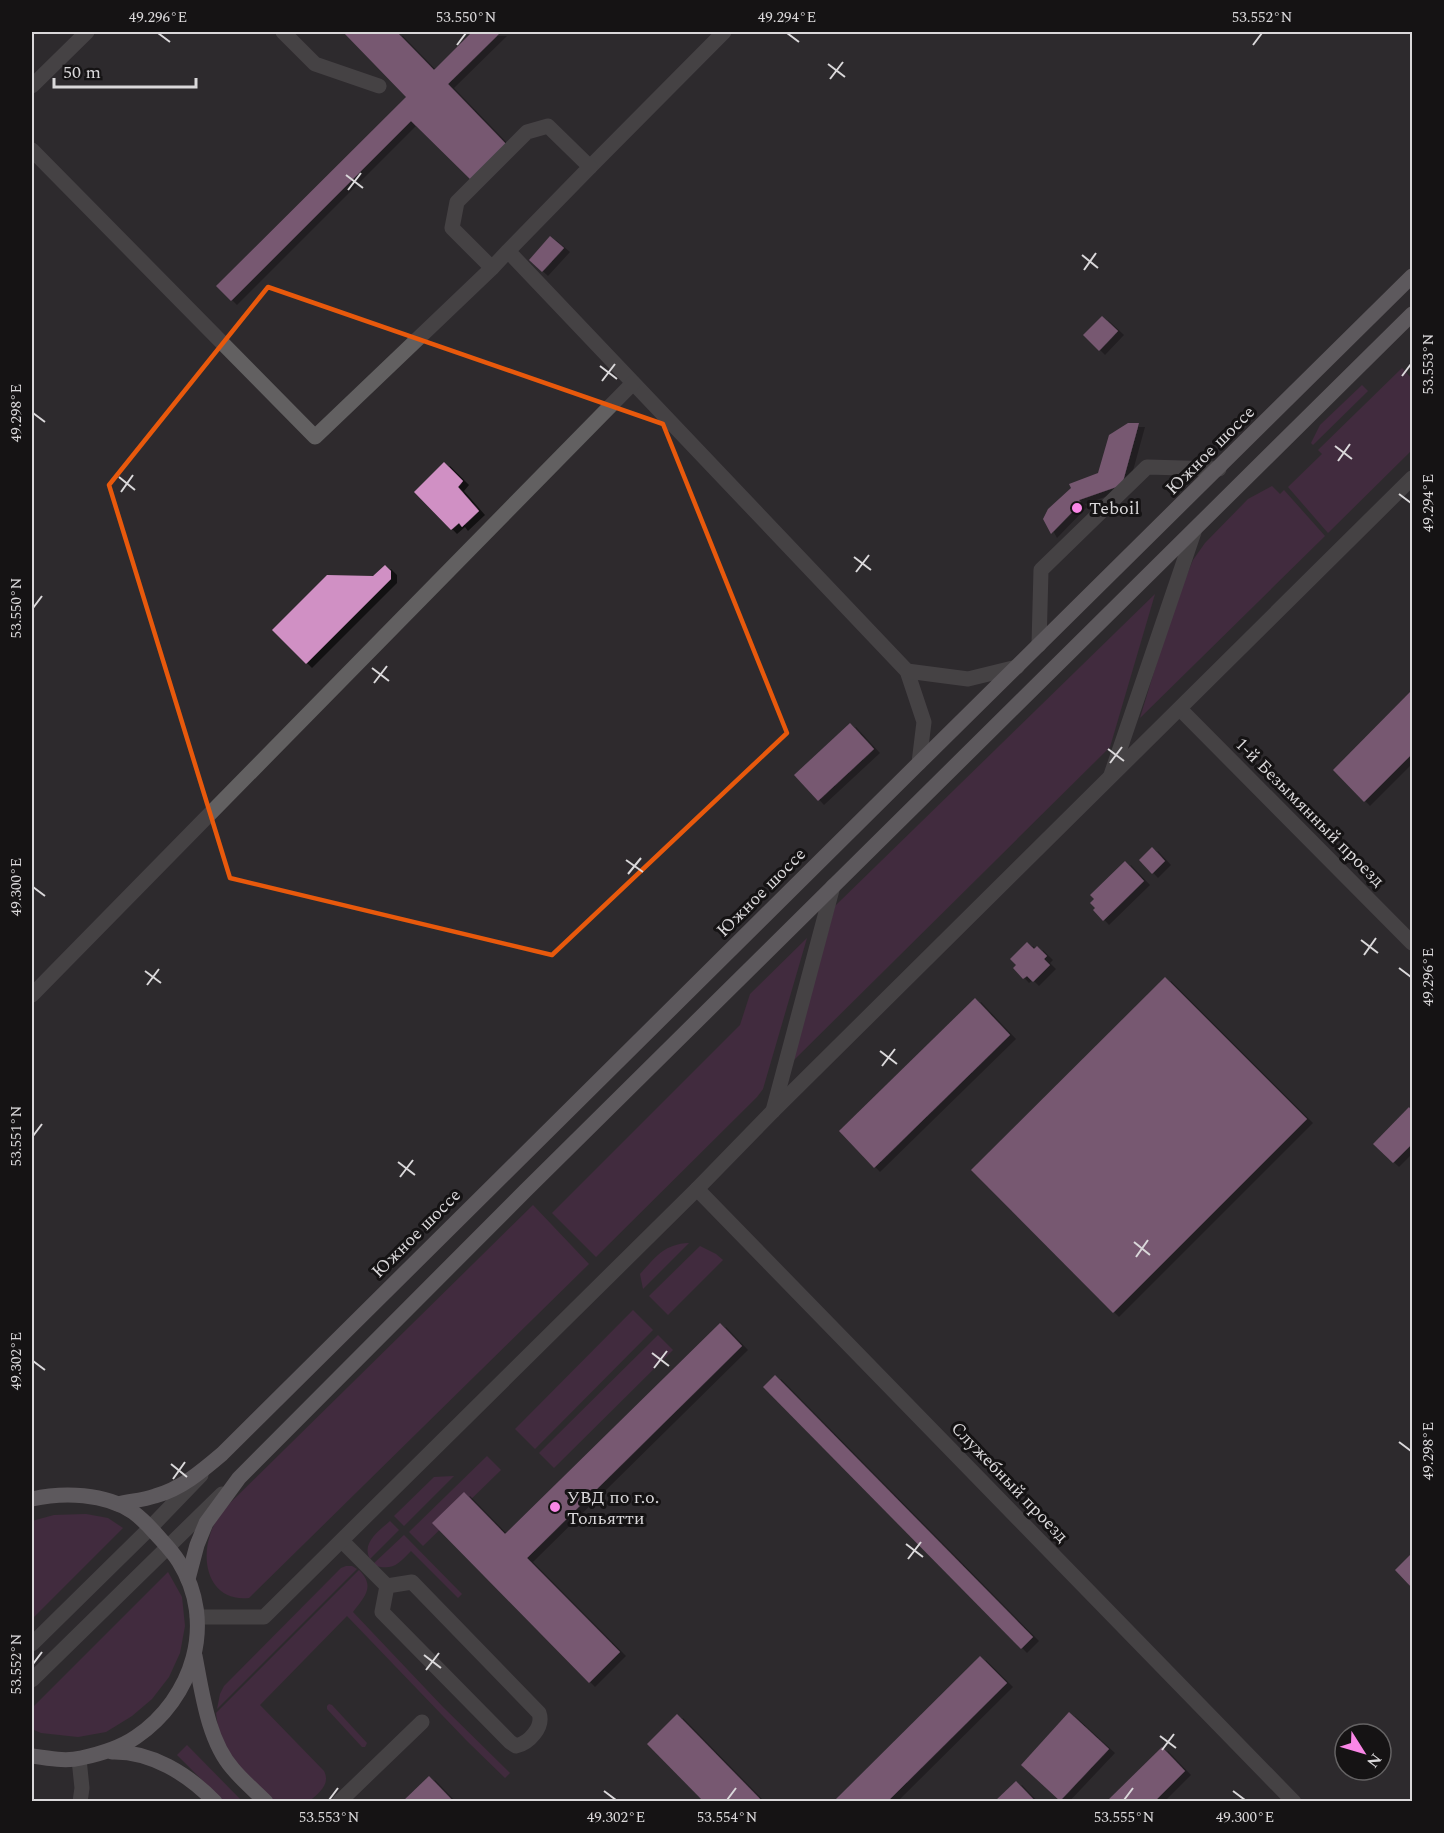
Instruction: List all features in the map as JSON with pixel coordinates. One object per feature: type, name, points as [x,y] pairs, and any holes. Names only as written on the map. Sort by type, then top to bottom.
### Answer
[{"type":"main road","name":"Южное шоссе","points":[[118,1504],[156,1496],[174,1489],[195,1476],[222,1454],[1413,276]]},
{"type":"main road","points":[[188,1580],[197,1545],[206,1523],[239,1478],[833,886],[1412,315]]},
{"type":"main road","points":[[32,1499],[66,1495],[91,1497],[118,1504],[134,1512],[179,1562],[194,1597],[197,1617],[195,1656],[213,1736],[232,1768],[266,1802]]},
{"type":"main road","points":[[32,1756],[56,1760],[79,1759],[117,1747],[136,1737],[155,1722],[172,1702],[185,1682],[195,1656]]},
{"type":"main road","points":[[100,1753],[129,1752],[163,1763],[187,1778],[215,1802]]},
{"type":"street","points":[[32,86],[87,32]]},
{"type":"street","points":[[283,32],[315,64],[379,86]]},
{"type":"street","points":[[32,150],[315,437],[492,268],[724,32]]},
{"type":"street","points":[[492,268],[452,228],[458,202],[527,132],[548,126],[590,167]]},
{"type":"street","points":[[508,251],[907,671],[924,722],[919,763]]},
{"type":"street","points":[[32,995],[633,383]]},
{"type":"street","points":[[1039,645],[1041,570],[1147,467],[1219,469]]},
{"type":"street","points":[[197,1617],[264,1617],[1413,478]]},
{"type":"street","points":[[1110,778],[1194,532]]},
{"type":"street","points":[[907,671],[968,679],[1017,667]]},
{"type":"street","name":"1-й Безымянный проезд","points":[[1180,709],[1413,943]]},
{"type":"street","points":[[773,1111],[833,886]]},
{"type":"street","name":"Служебный проезд","points":[[697,1189],[1294,1802]]},
{"type":"street","points":[[32,1644],[222,1454]]},
{"type":"street","points":[[32,1680],[239,1478]]},
{"type":"street","points":[[342,1541],[387,1586]]},
{"type":"street","points":[[412,1581],[539,1713],[542,1720],[540,1726],[522,1744],[516,1746],[510,1742],[382,1612],[387,1586],[412,1581]]},
{"type":"street","points":[[339,1802],[422,1722]]},
{"type":"street","points":[[79,1759],[82,1788],[80,1802]]},
{"type":"highlighted area","points":[[268,287],[663,424],[787,733],[552,955],[230,878],[109,485]]},
{"type":"shaded area","points":[[1402,368],[1412,379],[1412,450],[1328,533],[1288,487],[1322,454],[1318,450]]},
{"type":"shaded area","points":[[1362,385],[1368,391],[1313,445],[1311,443],[1320,425]]},
{"type":"shaded area","points":[[1272,486],[1280,494],[1284,490],[1325,536],[1140,718],[1174,606],[1193,560],[1205,543],[1248,499]]},
{"type":"shaded area","points":[[1155,594],[1110,747],[793,1061],[835,906]]},
{"type":"shaded area","points":[[807,938],[763,1089],[596,1257],[552,1213],[740,1025],[750,994]]},
{"type":"shaded area","points":[[533,1205],[589,1264],[249,1598],[236,1598],[218,1588],[208,1570],[207,1547],[213,1526],[230,1503]]},
{"type":"shaded area","points":[[689,1243],[643,1289],[640,1274],[656,1257],[673,1246]]},
{"type":"shaded area","points":[[700,1246],[723,1260],[668,1315],[649,1296]]},
{"type":"shaded area","points":[[633,1310],[653,1330],[535,1449],[515,1429]]},
{"type":"shaded area","points":[[658,1335],[673,1350],[554,1468],[539,1453]]},
{"type":"shaded area","points":[[487,1456],[501,1470],[423,1546],[409,1532]]},
{"type":"shaded area","points":[[454,1476],[404,1526],[394,1516],[434,1477]]},
{"type":"shaded area","points":[[86,1514],[108,1518],[123,1528],[32,1619],[32,1521],[54,1515]]},
{"type":"shaded area","points":[[390,1521],[399,1530],[370,1559],[369,1543],[376,1533]]},
{"type":"shaded area","points":[[404,1535],[462,1594],[458,1598],[411,1551],[394,1566],[372,1565]]},
{"type":"shaded area","points":[[346,1566],[357,1569],[217,1709],[224,1686],[341,1568]]},
{"type":"shaded area","points":[[359,1570],[367,1582],[367,1587],[364,1597],[353,1612],[443,1707],[510,1773],[505,1778],[347,1616],[260,1705],[324,1771],[326,1780],[323,1788],[310,1801],[272,1801],[235,1762],[223,1740],[216,1713]]},
{"type":"shaded area","points":[[168,1572],[182,1597],[185,1626],[180,1653],[169,1677],[152,1699],[132,1716],[106,1732],[78,1737],[41,1733],[32,1729],[32,1708]]},
{"type":"shaded area","points":[[329,1704],[367,1743],[365,1747],[362,1747],[327,1709]]},
{"type":"shaded area","points":[[187,1745],[242,1801],[223,1801],[177,1755]]},
{"type":"building","points":[[343,32],[397,32],[434,70],[472,32],[501,32],[448,84],[506,144],[472,181],[411,121],[231,301],[216,286],[406,97]]},
{"type":"building","points":[[550,236],[564,248],[542,272],[529,260]]},
{"type":"building","points":[[1102,316],[1118,331],[1099,351],[1083,335]]},
{"type":"building","points":[[1128,423],[1139,423],[1122,485],[1079,500],[1081,503],[1051,534],[1043,519],[1048,509],[1071,488],[1069,484],[1098,473],[1109,435]]},
{"type":"building","points":[[444,462],[463,481],[458,487],[479,511],[462,527],[459,523],[451,530],[414,492]]},
{"type":"building","points":[[385,565],[391,571],[391,579],[306,664],[272,630],[327,575],[373,576]]},
{"type":"building","points":[[1412,690],[1412,754],[1364,802],[1333,770]]},
{"type":"building","points":[[850,723],[874,749],[818,801],[794,775]]},
{"type":"building","points":[[1152,847],[1165,861],[1152,874],[1139,860]]},
{"type":"building","points":[[1125,861],[1144,881],[1103,921],[1093,910],[1095,908],[1090,903],[1094,899],[1090,895]]},
{"type":"building","points":[[1027,942],[1034,949],[1037,946],[1047,956],[1044,959],[1050,965],[1033,982],[1027,976],[1023,979],[1013,968],[1016,965],[1010,959]]},
{"type":"building","points":[[1165,977],[1307,1119],[1113,1313],[971,1170]]},
{"type":"building","points":[[975,998],[1010,1035],[874,1168],[839,1131]]},
{"type":"building","points":[[1409,1107],[1412,1111],[1412,1144],[1393,1163],[1373,1144]]},
{"type":"building","name":"УВД по г.о. Тольятти","points":[[720,1323],[742,1346],[527,1558],[620,1652],[589,1683],[432,1523],[464,1492],[505,1534]]},
{"type":"building","points":[[775,1375],[1033,1637],[1021,1649],[763,1387]]},
{"type":"building","points":[[1412,1553],[1412,1588],[1395,1570]]},
{"type":"building","points":[[980,1656],[1007,1683],[887,1802],[833,1802]]},
{"type":"building","points":[[1069,1712],[1109,1749],[1060,1801],[1021,1765]]},
{"type":"building","points":[[677,1714],[763,1802],[704,1802],[647,1744]]},
{"type":"building","points":[[1162,1747],[1185,1771],[1154,1802],[1106,1802]]},
{"type":"building","points":[[429,1776],[454,1802],[402,1802]]},
{"type":"building","points":[[1016,1781],[1036,1802],[994,1802]]},
{"type":"place","name":"Teboil","points":[[1077,508]]},
{"type":"place","name":"УВД по г.о. Тольятти","points":[[555,1507]]}]
